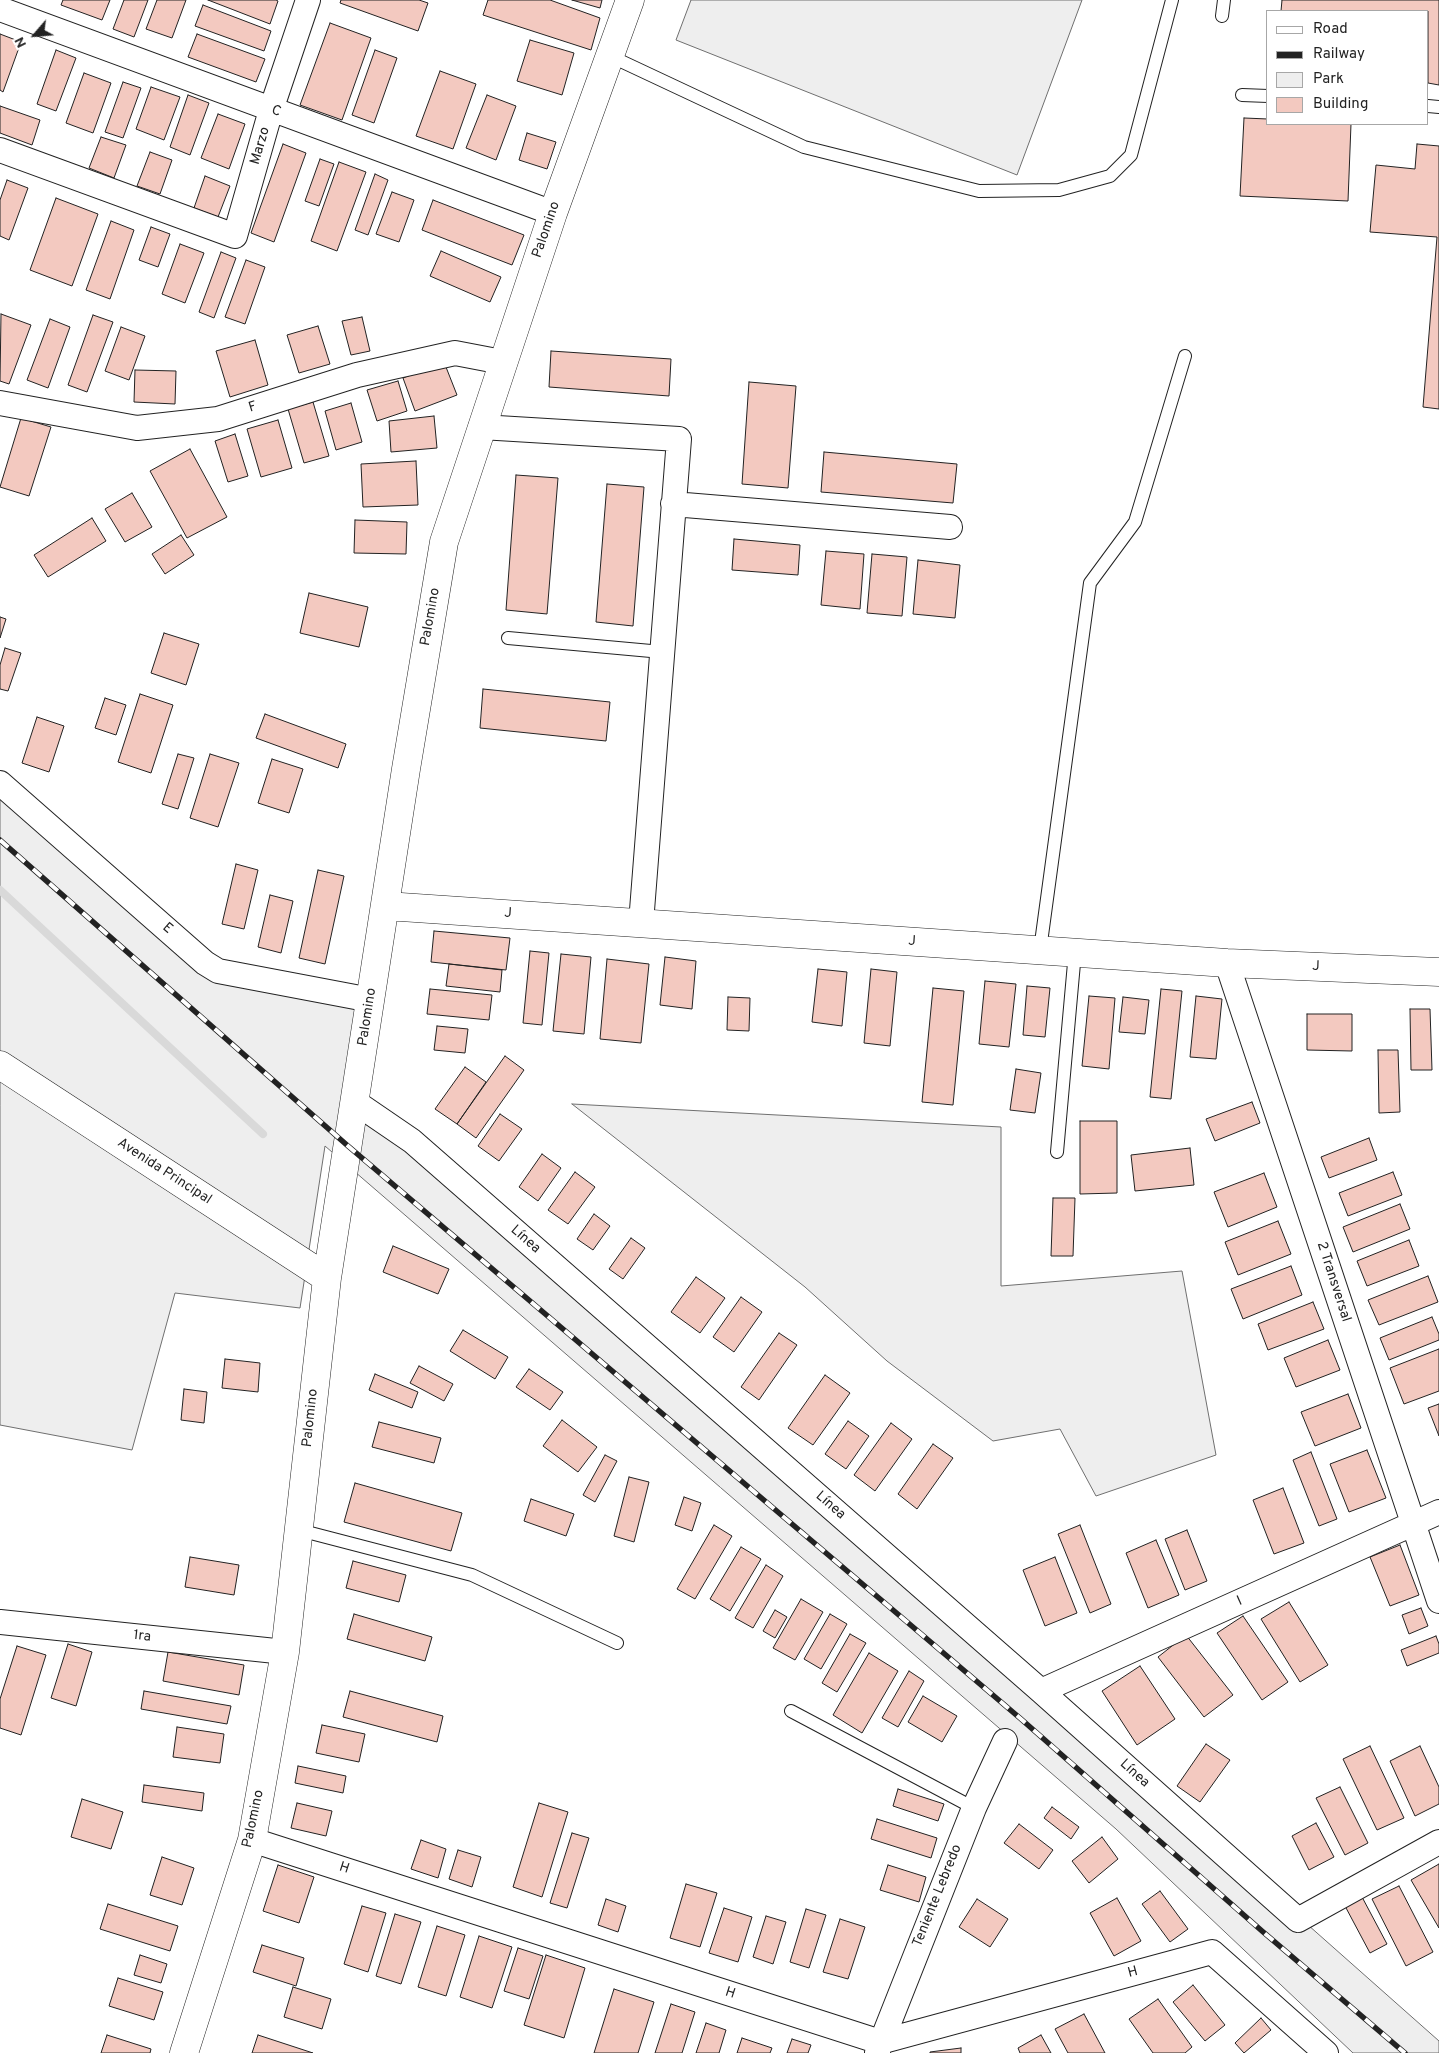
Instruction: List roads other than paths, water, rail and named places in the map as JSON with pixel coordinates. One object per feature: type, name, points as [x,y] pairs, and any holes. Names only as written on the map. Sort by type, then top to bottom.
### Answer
[{"type":"main road","name":"Palomino","points":[[184,2053],[252,1840],[285,1652],[327,1278],[406,770],[444,542],[502,362],[553,213],[630,0]]},
{"type":"main road","name":"J","points":[[386,906],[1227,963],[1439,972]]},
{"type":"main road","name":"Avenida Principal","points":[[0,1065],[327,1278]]},
{"type":"street","name":"Marzo","points":[[0,150],[235,236],[272,110],[308,0]]},
{"type":"street","name":"C","points":[[0,9],[553,213]]},
{"type":"street","name":"F","points":[[0,403],[137,428],[218,418],[357,375],[455,353],[502,362]]},
{"type":"street","points":[[481,427],[679,439],[641,923]]},
{"type":"street","points":[[673,504],[950,527]]},
{"type":"street","name":"E","points":[[0,783],[205,963],[218,970],[371,1000]]},
{"type":"street","name":"2 Transversal","points":[[1227,963],[1439,1601]]},
{"type":"street","name":"Línea","points":[[355,1102],[412,1141],[1041,1691],[1298,1920],[1439,1842]]},
{"type":"street","name":"I","points":[[1041,1691],[1439,1512]]},
{"type":"street","name":"1ra","points":[[0,1622],[285,1652]]},
{"type":"street","name":"Teniente Lebredo","points":[[878,2048],[974,1808],[1005,1741]]},
{"type":"street","name":"H","points":[[252,1840],[878,2048],[1212,1952],[1326,2053]]},
{"type":"lane","points":[[610,56],[804,147],[979,190],[1059,190],[1110,176],[1131,155],[1172,0]]},
{"type":"lane","points":[[1222,16],[1224,0]]},
{"type":"lane","points":[[1242,95],[1266,96]]},
{"type":"lane","points":[[1040,950],[1090,583],[1135,522],[1185,356]]},
{"type":"lane","points":[[508,638],[662,652]]},
{"type":"lane","points":[[1057,1152],[1075,952]]},
{"type":"lane","points":[[299,1530],[472,1575],[617,1643]]},
{"type":"lane","points":[[791,1712],[974,1808]]},
{"type":"waterway","points":[[0,890],[263,1134]]},
{"type":"railway","points":[[0,840],[348,1146],[1021,1719],[1262,1931],[1405,2053]]}]
